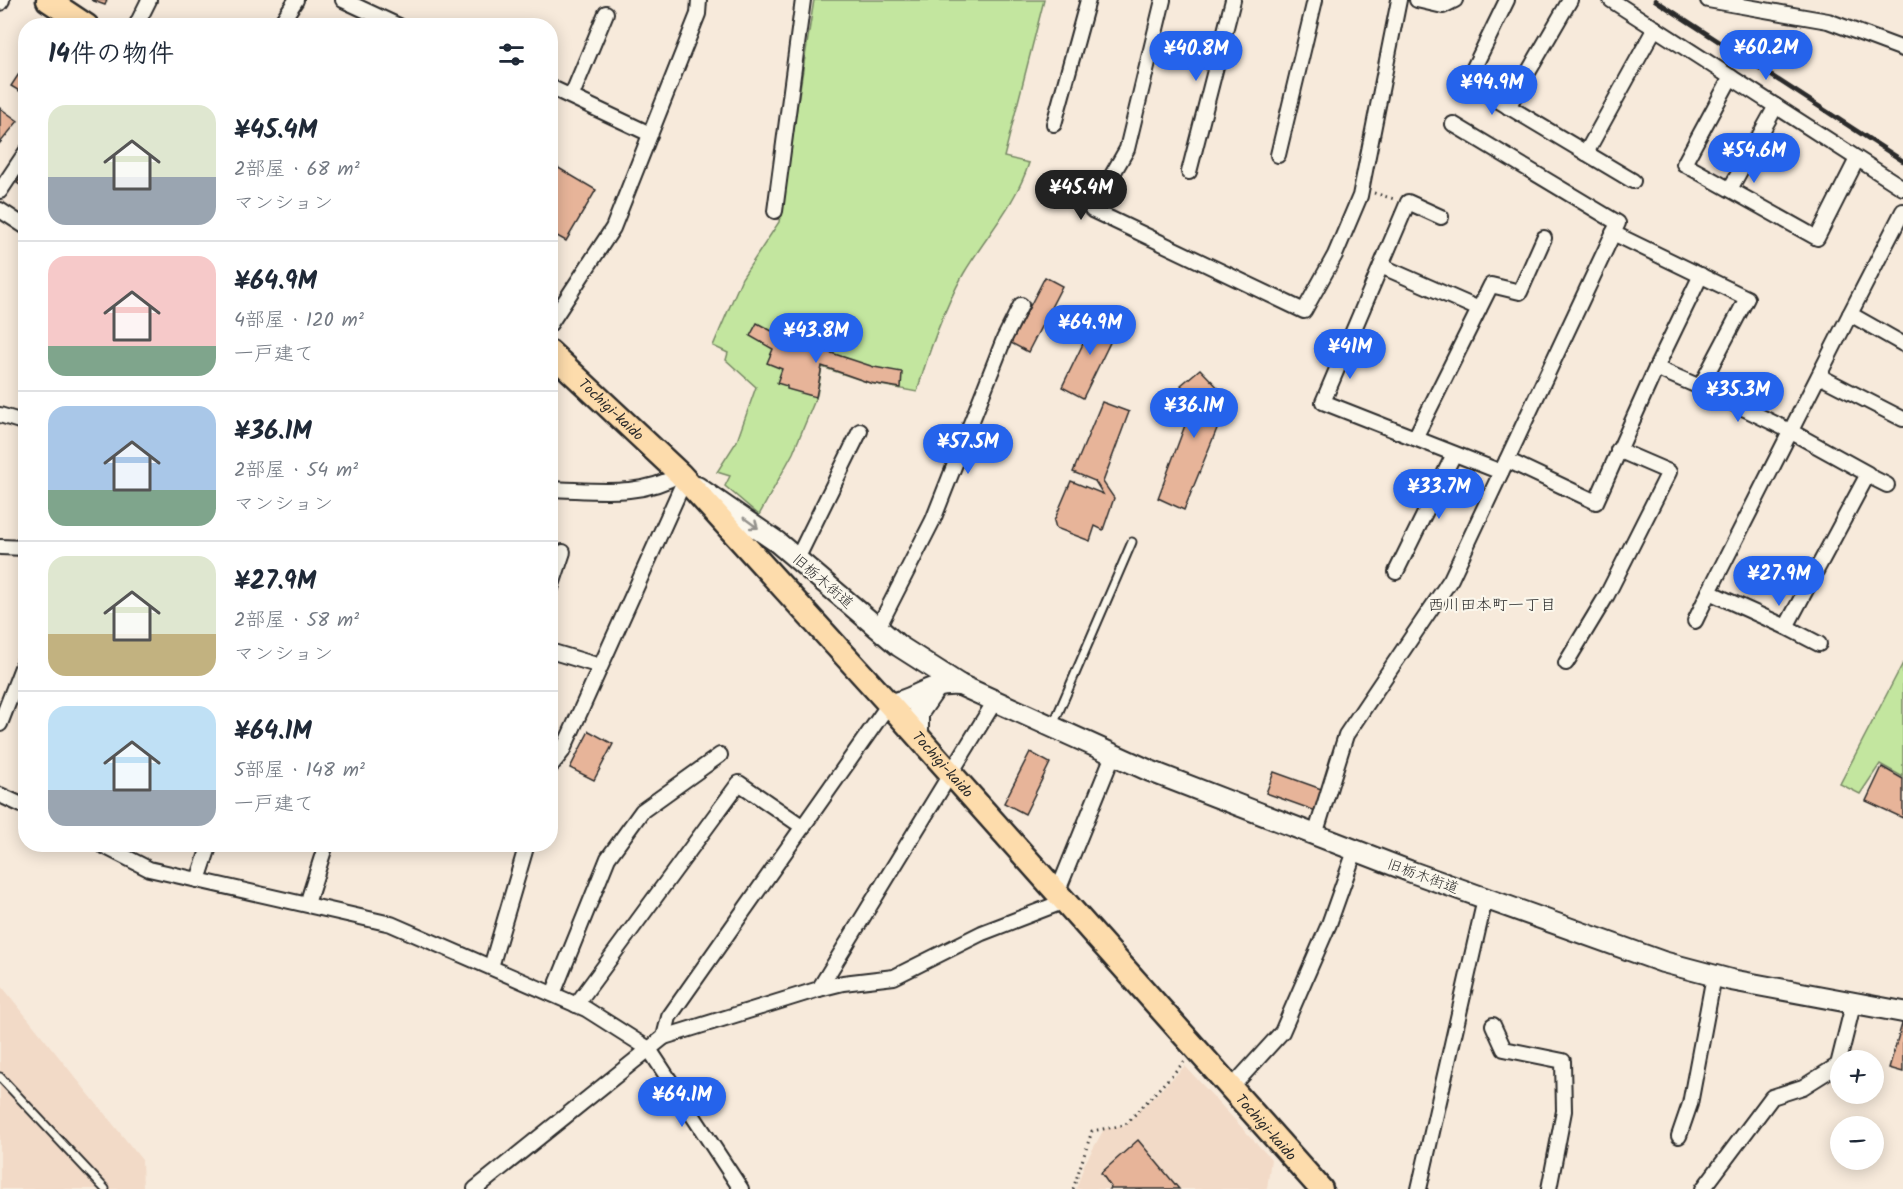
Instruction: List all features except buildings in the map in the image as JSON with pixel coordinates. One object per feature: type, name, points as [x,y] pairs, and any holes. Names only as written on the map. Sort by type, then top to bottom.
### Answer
[{"type":"main road","points":[[48,0],[75,18]]},
{"type":"main road","name":"Tochigi-kaido","points":[[558,360],[682,476],[918,736],[1321,1189]]},
{"type":"main road","name":"旧栃木街道","points":[[682,476],[740,515],[797,559],[899,646],[950,685],[995,701],[1113,755],[1355,851],[1631,951],[1714,976],[1903,1012]]},
{"type":"main road","points":[[797,559],[799,571],[892,650],[950,685]]},
{"type":"main road","points":[[889,704],[912,699],[950,685]]},
{"type":"main road","points":[[918,736],[918,713],[929,694],[950,685]]},
{"type":"street","points":[[140,18],[149,0]]},
{"type":"street","points":[[284,18],[296,0]]},
{"type":"street","points":[[344,0],[382,18]]},
{"type":"street","points":[[558,312],[613,228],[698,14],[699,0]]},
{"type":"street","points":[[775,211],[803,0]]},
{"type":"street","points":[[1054,124],[1088,0]]},
{"type":"street","points":[[1163,0],[1126,149],[1092,210],[1304,311],[1335,255],[1361,189],[1399,0]]},
{"type":"street","points":[[1189,172],[1233,0]]},
{"type":"street","points":[[1278,155],[1315,0]]},
{"type":"street","points":[[1417,0],[1443,6],[1455,0]]},
{"type":"street","points":[[1507,0],[1467,82],[1633,181]]},
{"type":"street","points":[[1508,107],[1570,0]]},
{"type":"street","points":[[1611,0],[1903,188]]},
{"type":"street","points":[[1708,0],[1828,21],[1903,49]]},
{"type":"street","points":[[572,95],[606,13]]},
{"type":"street","points":[[1586,153],[1655,28]]},
{"type":"street","points":[[1731,77],[1684,164],[1816,238],[1857,159]]},
{"type":"street","points":[[558,90],[650,134]]},
{"type":"street","points":[[1730,189],[1776,106]]},
{"type":"street","points":[[1315,835],[1346,735],[1451,579],[1618,223],[1454,124]]},
{"type":"street","points":[[0,191],[18,164]]},
{"type":"street","points":[[1441,217],[1408,202],[1323,402],[1454,454],[1504,466],[1596,502],[1618,450],[1701,275]]},
{"type":"street","points":[[0,210],[18,222]]},
{"type":"street","points":[[1695,621],[1903,211]]},
{"type":"street","points":[[1613,233],[1747,298],[1700,387]]},
{"type":"street","points":[[1415,438],[1491,285],[1520,291],[1544,238]]},
{"type":"street","points":[[1381,266],[1479,309]]},
{"type":"street","points":[[878,628],[933,520],[1004,339],[1021,304]]},
{"type":"street","points":[[1850,314],[1903,344]]},
{"type":"street","points":[[1656,368],[1790,431],[1887,485]]},
{"type":"street","points":[[1820,376],[1903,419]]},
{"type":"street","points":[[0,416],[18,421]]},
{"type":"street","points":[[797,559],[860,431]]},
{"type":"street","points":[[1566,663],[1607,595],[1669,472],[1618,450]]},
{"type":"street","points":[[1396,572],[1454,454]]},
{"type":"street","points":[[1786,627],[1867,475]]},
{"type":"street","points":[[558,489],[634,491],[661,485],[682,476]]},
{"type":"street","points":[[558,757],[682,476]]},
{"type":"street","points":[[0,547],[18,548]]},
{"type":"street","points":[[558,569],[564,552]]},
{"type":"street","points":[[1710,592],[1819,644]]},
{"type":"street","points":[[558,653],[600,666]]},
{"type":"street","points":[[0,724],[18,678]]},
{"type":"street","points":[[819,989],[995,701]]},
{"type":"street","points":[[664,1036],[669,1017],[889,704]]},
{"type":"street","points":[[553,994],[608,858],[642,811],[720,755]]},
{"type":"street","points":[[475,1189],[664,1036],[819,989],[843,983],[894,977],[1061,897],[1113,755]]},
{"type":"street","points":[[576,1005],[739,783],[803,827]]},
{"type":"street","points":[[0,795],[18,803]]},
{"type":"street","points":[[1231,1088],[1282,1032],[1329,924],[1355,851]]},
{"type":"street","points":[[116,852],[149,868],[391,924],[576,1005],[649,1049],[741,1189]]},
{"type":"street","points":[[198,880],[207,852]]},
{"type":"street","points":[[307,904],[323,852]]},
{"type":"street","points":[[491,967],[525,852]]},
{"type":"street","points":[[1419,1189],[1485,899]]},
{"type":"street","points":[[1679,1136],[1690,1104],[1714,976]]},
{"type":"street","points":[[1703,1189],[1772,1097],[1803,1087],[1838,1065],[1854,1001]]},
{"type":"street","points":[[1493,1025],[1503,1048],[1563,1061],[1564,1111],[1549,1189]]},
{"type":"lane","points":[[1052,727],[1132,542]]},
{"type":"lane","points":[[0,1077],[105,1189]]},
{"type":"path","points":[[1361,189],[1408,202]]},
{"type":"path","points":[[1073,1189],[1092,1131],[1125,1125],[1196,1049]]},
{"type":"shaded area","points":[[0,984],[142,1160],[143,1189],[0,1189]]},
{"type":"shaded area","points":[[1185,1066],[1271,1159],[1267,1189],[1076,1189],[1084,1165],[1104,1129],[1125,1125]]},
{"type":"green space","points":[[814,0],[1044,0],[1004,157],[1029,163],[1009,206],[964,273],[950,300],[917,392],[870,383],[822,367],[817,395],[793,453],[759,515],[725,486],[730,476],[717,472],[737,441],[756,387],[726,360],[728,353],[713,346],[742,278],[779,222]]},
{"type":"green space","points":[[1903,663],[1903,777],[1880,764],[1860,794],[1840,784]]},
{"type":"railway","points":[[1655,0],[1903,161]]},
{"type":"district","name":"西川田本町一丁目","points":[[1492,604]]}]
